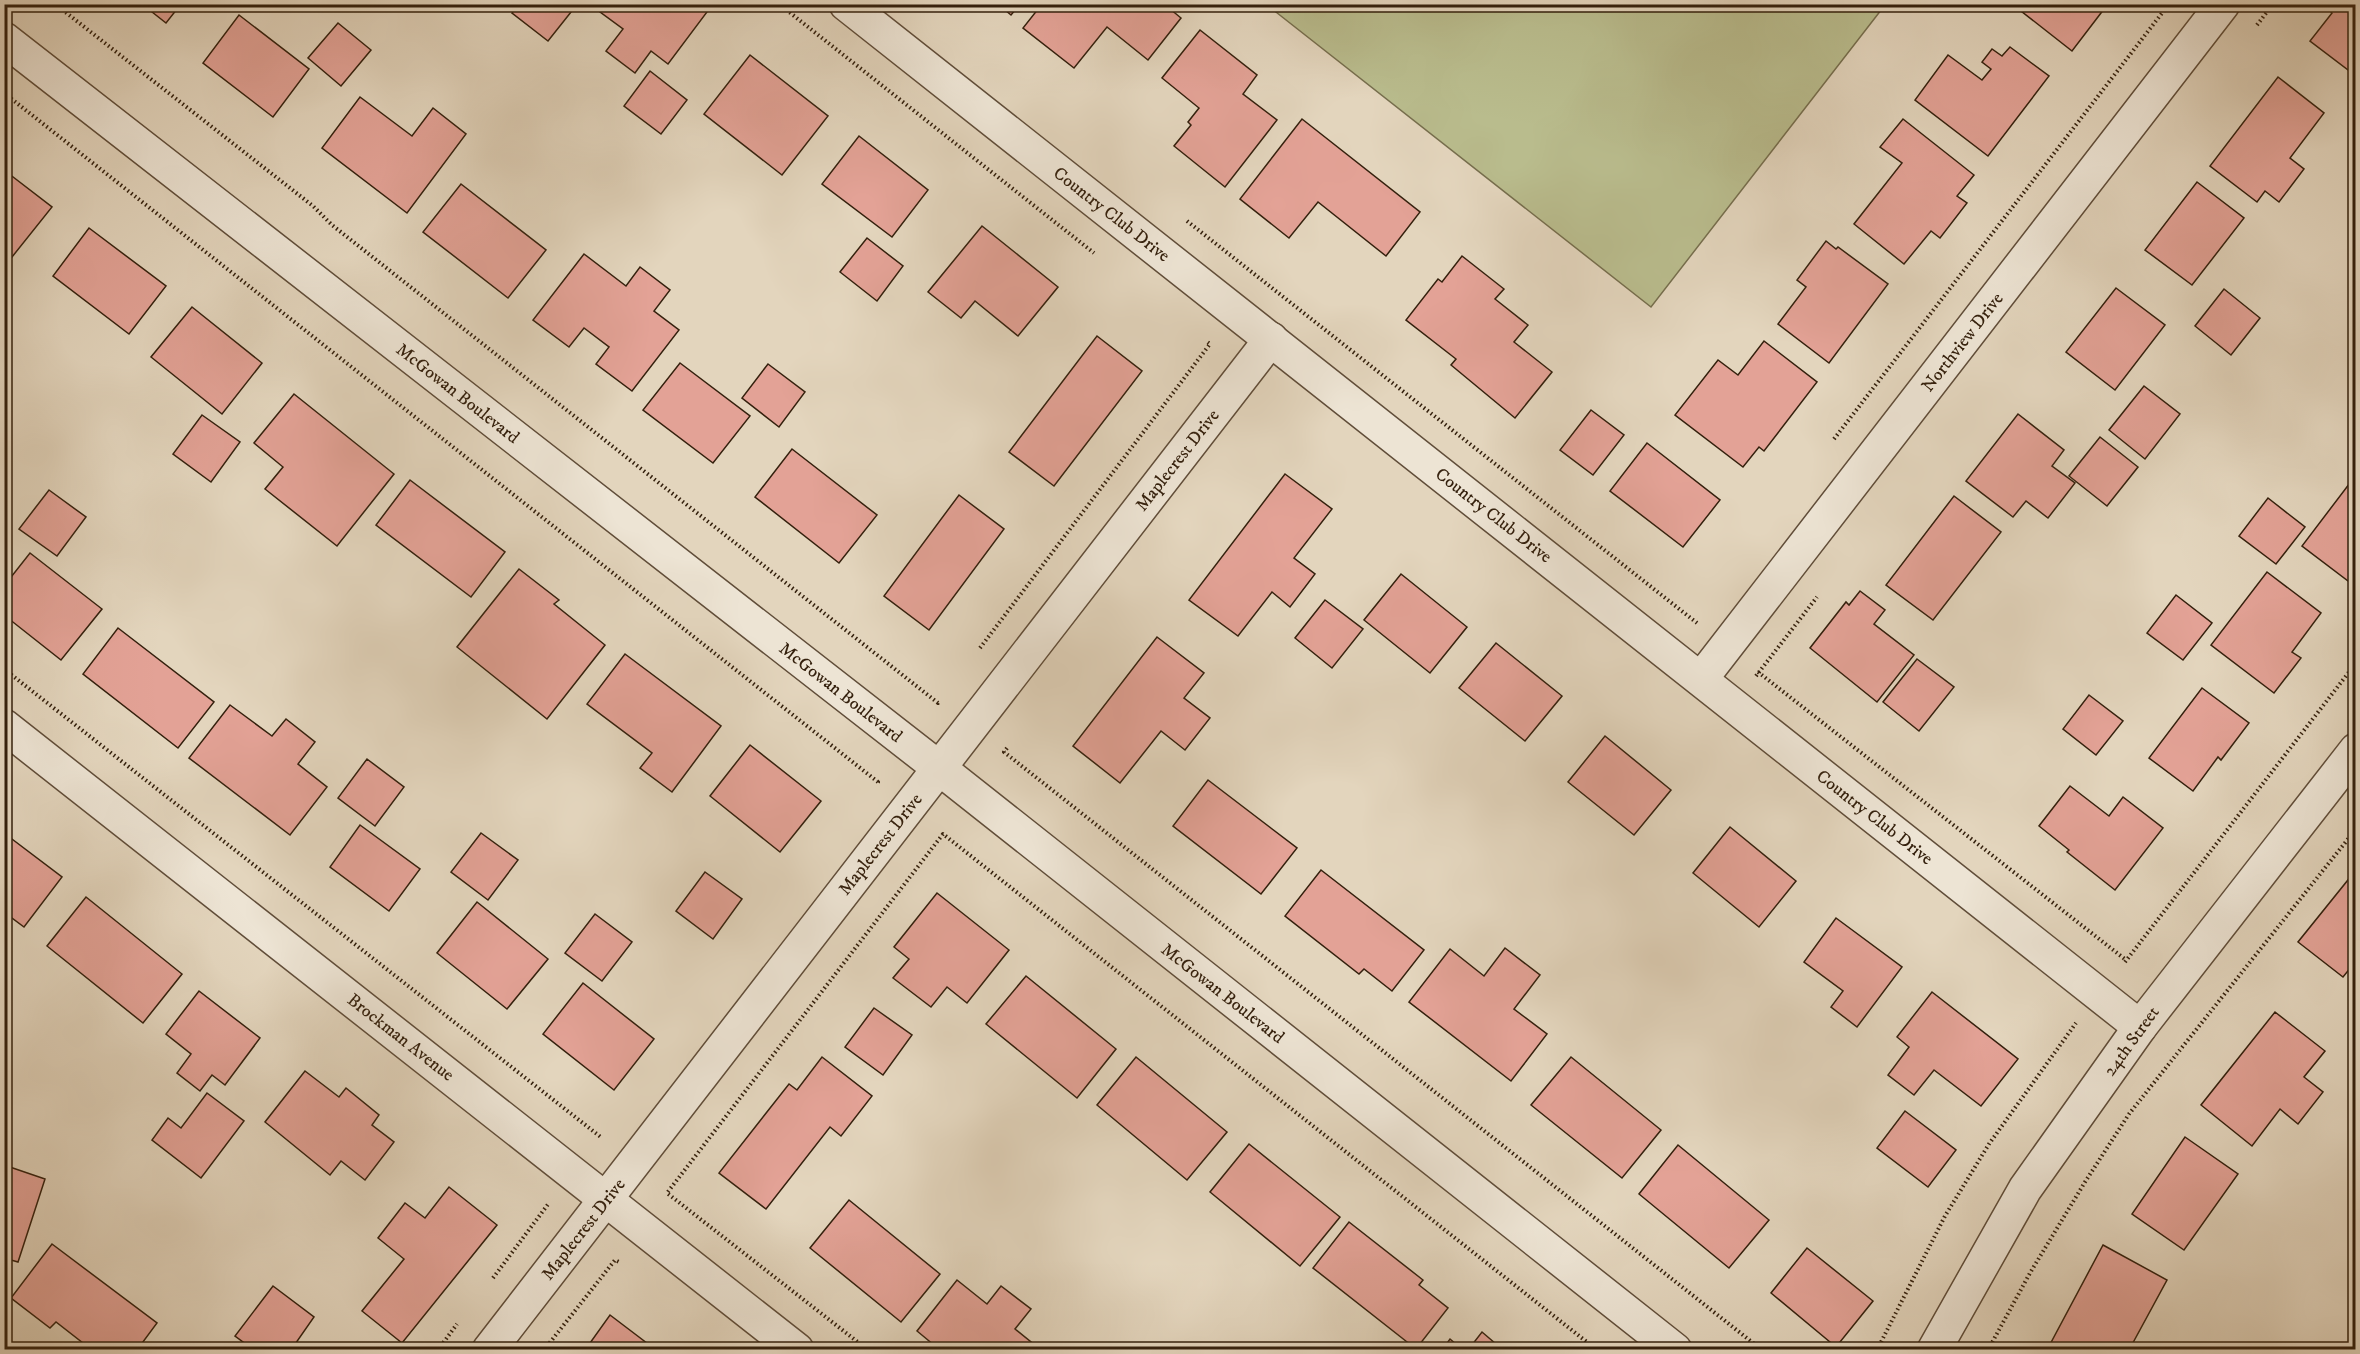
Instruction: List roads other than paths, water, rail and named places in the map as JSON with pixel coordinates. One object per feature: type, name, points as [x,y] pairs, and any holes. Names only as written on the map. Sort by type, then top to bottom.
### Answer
[{"type":"street","name":"Country Club Drive","points":[[846,4],[2140,1027]]},
{"type":"street","name":"Northview Drive","points":[[1701,679],[2223,4]]},
{"type":"street","name":"McGowan Boulevard","points":[[4,39],[939,768],[1675,1350]]},
{"type":"street","name":"Maplecrest Drive","points":[[489,1350],[1271,339]]},
{"type":"street","name":"Brockman Avenue","points":[[4,726],[797,1350]]},
{"type":"street","name":"24th Street","points":[[1934,1350],[2025,1189],[2140,1027],[2355,750]]}]
